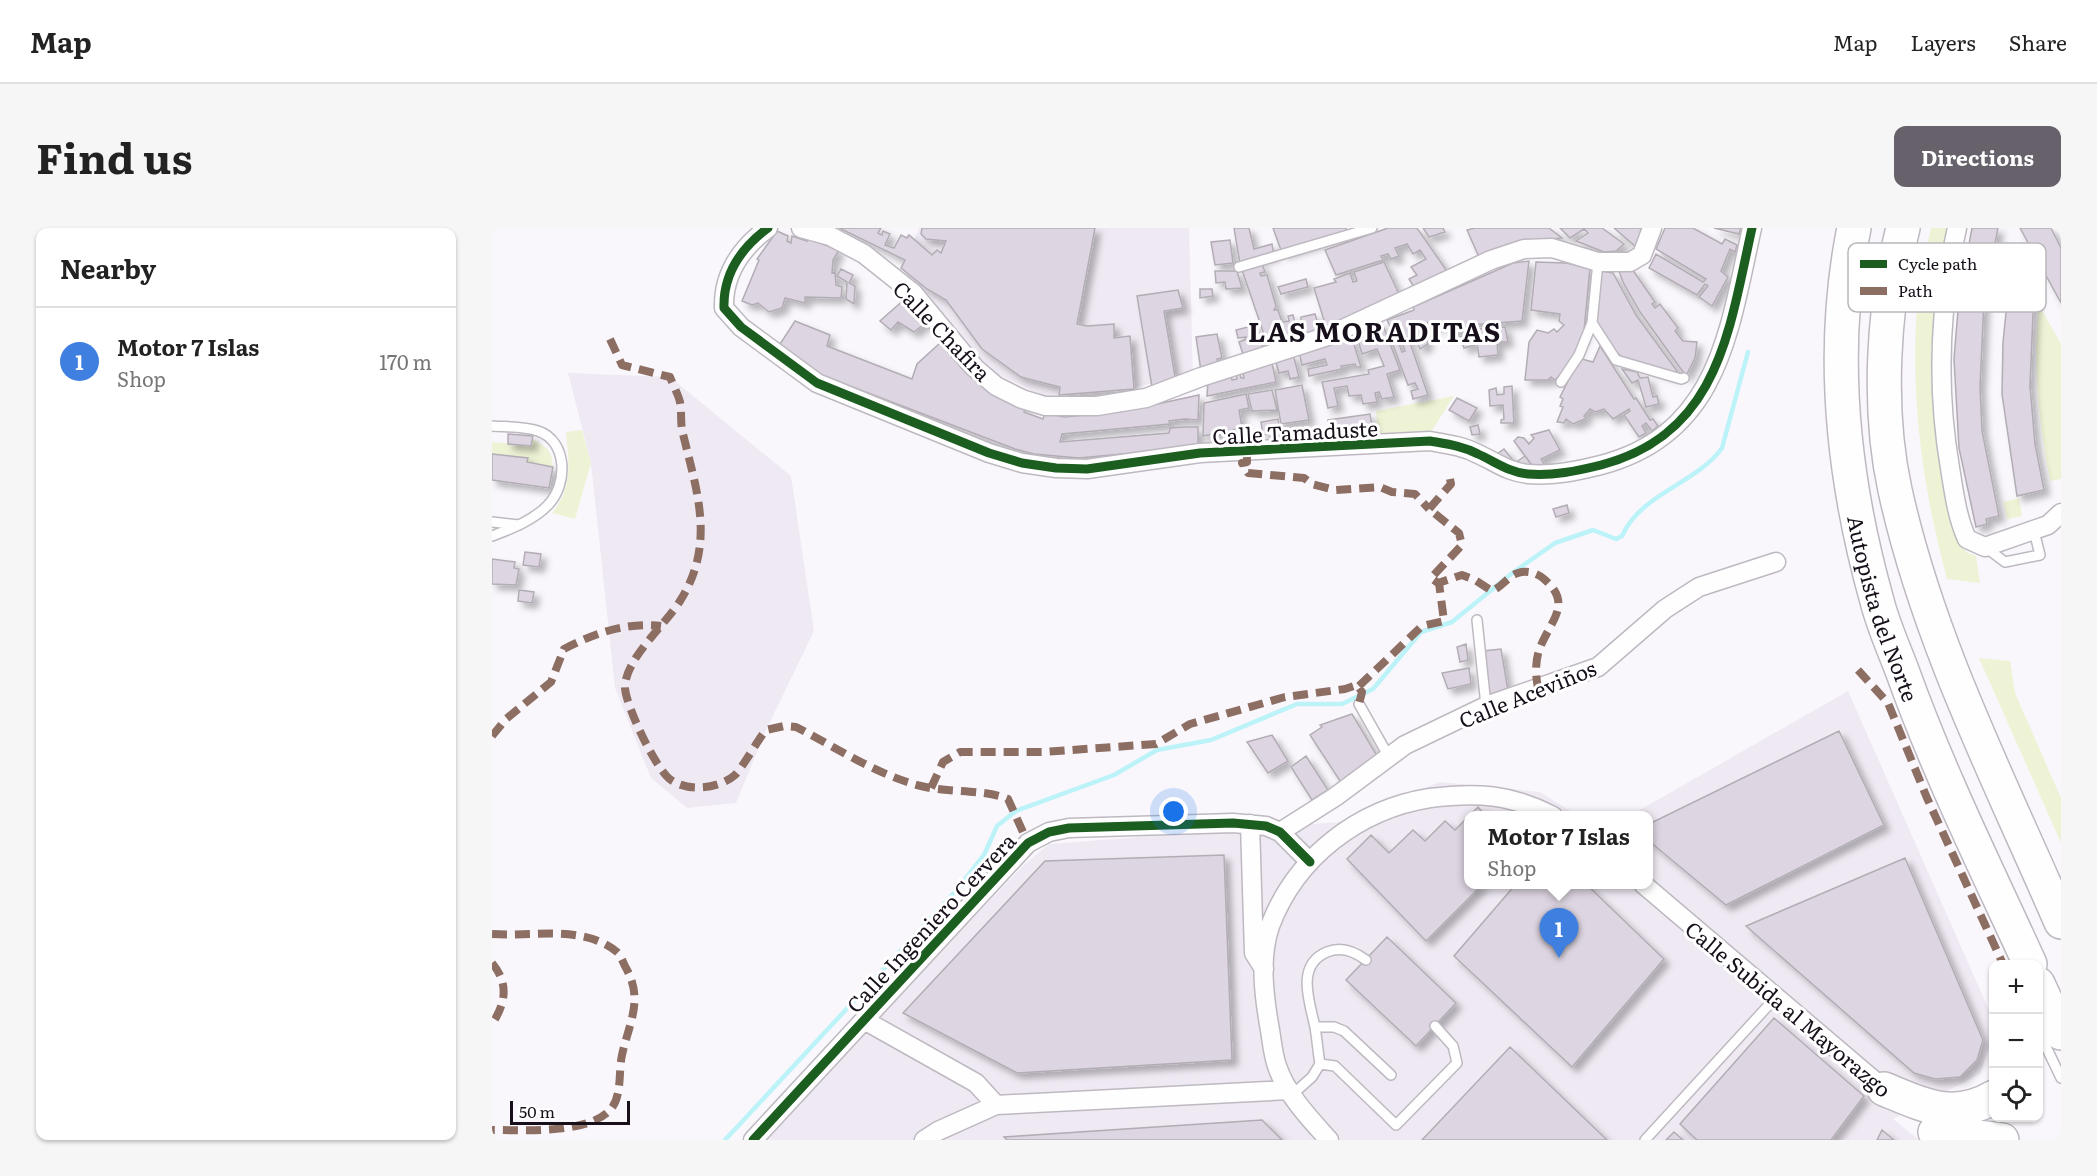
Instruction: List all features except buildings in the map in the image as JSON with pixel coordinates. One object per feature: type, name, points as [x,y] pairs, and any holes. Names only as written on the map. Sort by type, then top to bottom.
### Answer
[{"type":"highway","points":[[1834,228],[1825,291],[1822,365],[1841,395]]},
{"type":"highway","name":"Autopista del Norte","points":[[1852,243],[1854,228]]},
{"type":"highway","name":"Autopista del Norte","points":[[1901,243],[1903,228]]},
{"type":"highway","name":"Autopista del Norte","points":[[1848,273],[1842,318],[1841,395],[1856,518],[1877,603],[1924,731],[2028,960]]},
{"type":"highway","name":"Autopista del Norte","points":[[1889,312],[1886,331],[1886,408],[1895,488],[1923,595],[2061,922]]},
{"type":"highway","points":[[2009,918],[2012,960]]},
{"type":"highway","points":[[2043,995],[2061,1033]]},
{"type":"highway","points":[[1884,1089],[1932,1109],[1953,1111],[1989,1099]]},
{"type":"highway","points":[[1940,1136],[1992,1139],[1992,1122]]},
{"type":"street","name":"Calle Tamaduste","points":[[768,228],[747,243],[724,288],[724,308],[741,327],[817,383],[989,453],[1022,463],[1056,468],[1087,469],[1200,453],[1430,441],[1455,445],[1513,472],[1553,474],[1584,469],[1640,452],[1664,437],[1684,418],[1704,393],[1717,365],[1752,228]]},
{"type":"street","name":"Calle Chafira","points":[[801,228],[830,236],[864,254],[913,293],[975,368],[996,386],[1022,399],[1045,406],[1097,406],[1146,398],[1201,377],[1328,336],[1491,260],[1524,249],[1552,248],[1598,262],[1614,264],[1636,260],[1642,255],[1653,228]]},
{"type":"street","points":[[1954,243],[1957,228]]},
{"type":"street","points":[[1943,312],[1939,383],[1945,442],[1959,522],[1967,539],[1985,547],[2048,525],[2061,513]]},
{"type":"street","name":"Calle Aceviños","points":[[1280,832],[1335,797],[1405,745],[1486,706],[1598,667],[1665,609],[1699,587],[1776,562]]},
{"type":"street","points":[[1329,1140],[1291,1092],[1276,1066],[1265,1000],[1264,969],[1270,927],[1289,890],[1310,862],[1359,820],[1411,801],[1467,793],[1527,802],[1544,811]]},
{"type":"street","points":[[1250,824],[1254,953],[1264,969]]},
{"type":"street","name":"Calle Ingeniero Cervera","points":[[753,1140],[1028,843],[1037,837],[1069,828],[1250,824],[1280,832]]},
{"type":"street","points":[[1280,832],[1310,862]]},
{"type":"street","name":"Calle Subida al Mayorazgo","points":[[1648,889],[1940,1136]]},
{"type":"street","points":[[864,1020],[976,1083],[996,1105]]},
{"type":"street","points":[[924,1140],[938,1131],[996,1105],[1291,1092]]},
{"type":"lane","points":[[1239,267],[1372,228]]},
{"type":"lane","points":[[1561,382],[1579,355],[1592,323],[1598,262]]},
{"type":"lane","points":[[1592,323],[1616,360],[1684,378]]},
{"type":"lane","points":[[492,426],[538,431],[551,438],[560,451],[562,471],[558,489],[549,505],[519,525],[492,536]]},
{"type":"lane","points":[[492,522],[519,525]]},
{"type":"lane","points":[[1985,547],[2005,562],[2040,555],[2034,531]]},
{"type":"lane","points":[[1477,620],[1486,706]]},
{"type":"lane","points":[[1359,704],[1389,757]]},
{"type":"lane","points":[[1291,1092],[1312,1077],[1320,1064],[1315,1027],[1307,995],[1306,982],[1310,968],[1324,953],[1345,950],[1366,960]]},
{"type":"lane","points":[[1645,1140],[1777,996]]},
{"type":"lane","points":[[1320,1064],[1335,1066],[1396,1125],[1457,1062],[1453,1046],[1435,1026]]},
{"type":"lane","points":[[1315,1027],[1334,1027],[1344,1030],[1391,1075]]},
{"type":"lane","points":[[2043,1040],[2061,1078]]},
{"type":"shaded area","points":[[919,228],[1189,228],[1193,376],[1102,393],[1044,396],[991,371],[904,267]]},
{"type":"shaded area","points":[[568,373],[670,377],[791,476],[814,631],[766,730],[736,803],[687,808],[651,778],[615,688],[591,463]]},
{"type":"shaded area","points":[[1848,691],[1989,1010],[1989,1048],[1980,1074],[1893,1119],[1919,1140],[758,1140],[1023,866],[1049,844],[1339,822],[1440,782],[1540,792],[1571,811],[1464,811],[1464,889],[1653,889],[1653,811],[1638,811]]},
{"type":"green space","points":[[1931,228],[1951,228],[1948,243],[1927,243]]},
{"type":"green space","points":[[1917,312],[1943,312],[1956,534],[1966,552],[1976,556],[1980,583],[1947,579],[1938,544],[1924,474],[1920,438],[1915,368]]},
{"type":"green space","points":[[2038,312],[2043,312],[2061,344],[2061,479],[2050,481],[2038,393]]},
{"type":"green space","points":[[1454,396],[1429,435],[1378,437],[1376,411]]},
{"type":"green space","points":[[582,430],[591,463],[575,519],[552,513],[559,504],[568,475],[566,432]]},
{"type":"green space","points":[[532,439],[547,449],[553,467],[527,462],[527,458],[492,454],[492,442],[531,446]]},
{"type":"green space","points":[[2019,498],[2022,516],[2007,519],[2003,502]]},
{"type":"green space","points":[[1979,658],[2010,661],[2015,693],[2061,798],[2061,843]]},
{"type":"waterway","points":[[725,1140],[955,892],[984,855],[997,826],[1016,811],[1114,775],[1157,750],[1211,740],[1297,704],[1342,704],[1373,689],[1421,632],[1452,622],[1511,574],[1555,543],[1593,530],[1616,539],[1622,536],[1642,509],[1698,471],[1722,448],[1748,352]]},
{"type":"marked path","points":[[610,339],[622,365],[670,377],[680,402],[682,430],[698,497],[700,538],[698,559],[691,580],[674,610],[638,654],[631,666],[625,688],[630,709],[643,737],[665,774],[671,780],[686,786],[703,787],[721,783],[735,775],[766,730],[784,726],[796,727],[873,768],[905,781],[931,788],[989,794],[1008,799],[1028,843]]},
{"type":"marked path","points":[[1246,432],[1247,462],[1242,463],[1248,473],[1304,478],[1312,484],[1335,490],[1380,487],[1392,492],[1415,494],[1429,509]]},
{"type":"marked path","points":[[1450,479],[1451,484],[1429,509],[1459,533],[1462,545],[1431,578],[1438,583],[1462,575],[1492,591],[1514,574],[1528,572],[1541,577],[1552,587],[1557,595],[1558,610],[1538,654],[1536,671],[1538,688]]},
{"type":"marked path","points":[[1359,686],[1422,626],[1444,621],[1439,583]]},
{"type":"marked path","points":[[492,736],[506,719],[551,682],[564,649],[587,638],[623,627],[661,626]]},
{"type":"marked path","points":[[1858,670],[1888,703],[1927,798],[2001,960]]},
{"type":"marked path","points":[[931,788],[943,762],[960,752],[1043,752],[1156,744],[1190,724],[1285,697],[1345,689],[1357,685],[1362,692],[1359,704]]},
{"type":"marked path","points":[[492,934],[573,935],[604,943],[621,957],[634,991],[633,1011],[622,1055],[618,1093],[613,1107],[608,1112],[597,1119],[569,1127],[492,1130]]},
{"type":"marked path","points":[[492,963],[501,978],[504,993],[503,1001],[492,1024]]},
{"type":"cycle path","points":[[768,228],[742,253],[730,273],[724,296],[724,308],[741,327],[817,383],[989,453],[1022,463],[1056,468],[1087,469],[1200,453],[1430,441],[1467,449],[1514,471],[1528,474],[1547,474],[1592,467],[1640,450],[1671,429],[1695,404],[1712,374],[1725,340],[1752,228]]},
{"type":"cycle path","points":[[753,1140],[1028,843],[1049,832],[1069,828],[1233,823],[1266,826],[1280,832],[1310,862]]},
{"type":"place","name":"Motor 7 Islas","points":[[1559,958]]},
{"type":"district","name":"LAS MORADITAS","points":[[1375,330]]}]
